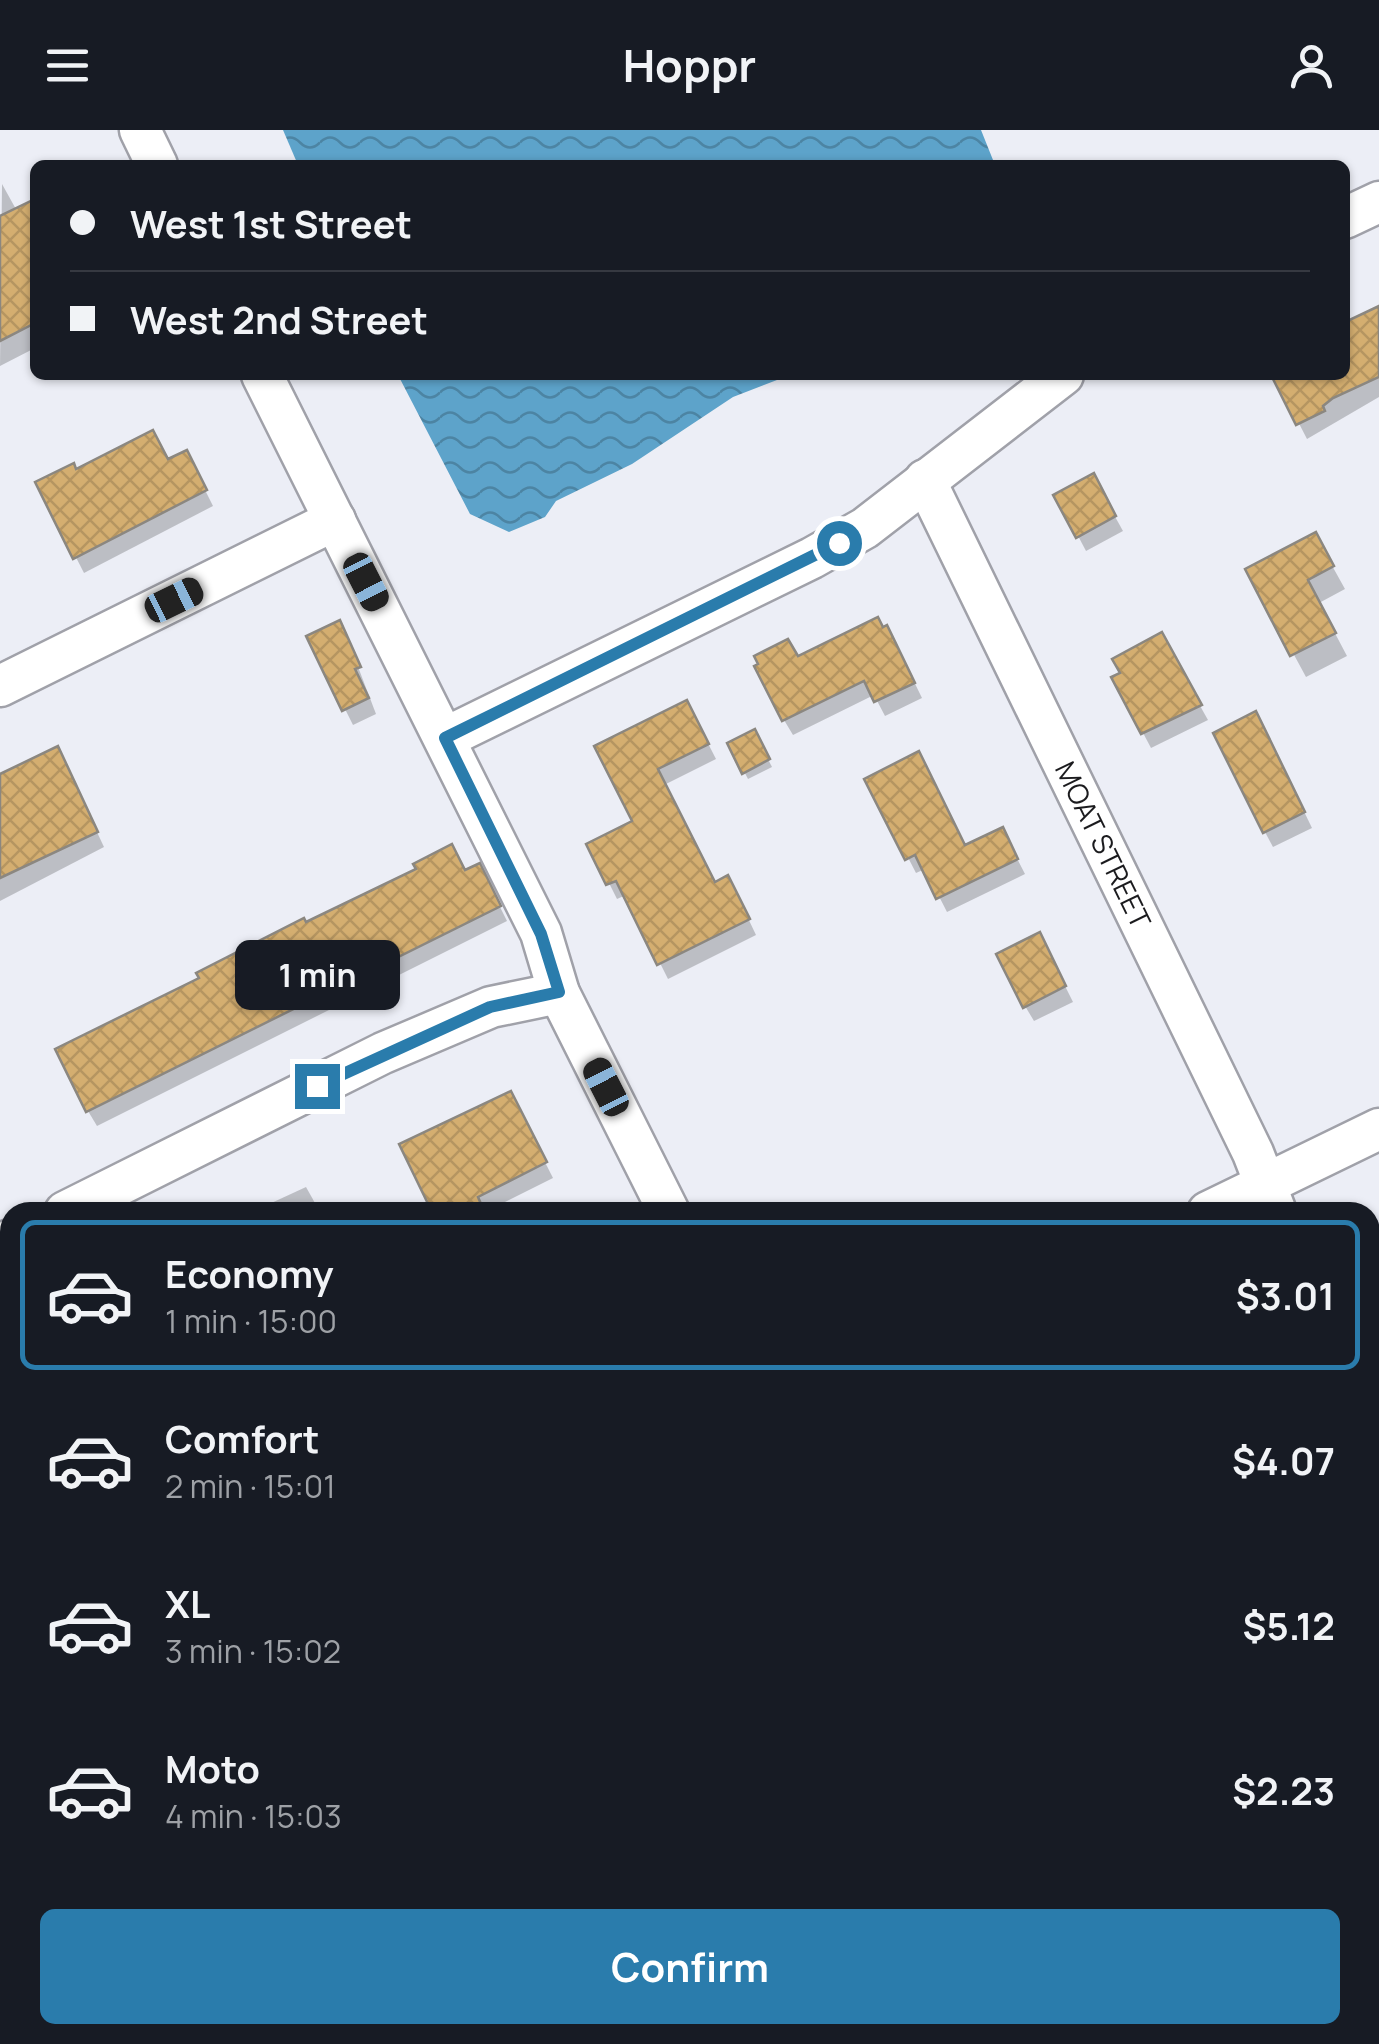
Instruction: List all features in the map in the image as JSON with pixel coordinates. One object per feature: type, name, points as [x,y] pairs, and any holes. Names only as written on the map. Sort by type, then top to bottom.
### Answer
[{"type":"street","points":[[140,130],[155,160]]},
{"type":"street","points":[[1350,216],[1379,202]]},
{"type":"street","points":[[265,380],[541,934],[559,992],[663,1202]]},
{"type":"street","points":[[445,738],[812,558],[865,528],[1056,380]]},
{"type":"street","name":"MOAT STREET","points":[[925,480],[1271,1198]]},
{"type":"street","points":[[0,686],[335,520]]},
{"type":"street","points":[[86,1202],[383,1053],[490,1007],[559,992]]},
{"type":"street","points":[[1271,1198],[1379,1129]]},
{"type":"water","points":[[283,130],[981,130],[993,160],[296,160]]},
{"type":"water","points":[[401,380],[777,380],[733,397],[632,464],[556,501],[545,517],[509,532],[470,514]]},
{"type":"building","points":[[30,201],[30,326],[0,341],[0,216]]},
{"type":"building","points":[[1379,306],[1379,377],[1333,398],[1323,406],[1325,411],[1296,425],[1274,380],[1350,380],[1350,320]]},
{"type":"building","points":[[153,430],[168,459],[187,450],[207,490],[73,559],[35,482],[74,463],[76,469]]},
{"type":"building","points":[[1094,473],[1116,516],[1076,538],[1053,495]]},
{"type":"building","points":[[1316,532],[1334,566],[1308,580],[1336,633],[1290,656],[1245,569]]},
{"type":"building","points":[[878,617],[883,627],[887,625],[915,683],[874,702],[864,681],[782,721],[754,666],[758,664],[754,656],[788,639],[798,656]]},
{"type":"building","points":[[340,620],[361,667],[355,669],[369,698],[342,711],[306,636]]},
{"type":"building","points":[[1162,632],[1202,705],[1141,734],[1111,677],[1120,673],[1112,659]]},
{"type":"building","points":[[687,700],[709,744],[658,769],[715,882],[728,875],[750,919],[657,965],[616,881],[606,885],[586,844],[632,821],[594,746]]},
{"type":"building","points":[[1256,711],[1305,812],[1263,833],[1213,733]]},
{"type":"building","points":[[755,729],[770,759],[742,774],[727,743]]},
{"type":"building","points":[[58,746],[98,832],[0,878],[0,774]]},
{"type":"building","points":[[919,751],[965,845],[1003,827],[1018,859],[936,899],[915,855],[905,860],[864,779]]},
{"type":"building","points":[[452,844],[465,870],[480,863],[501,906],[86,1112],[55,1049],[199,978],[196,973],[304,918],[306,922],[416,869],[413,864]]},
{"type":"building","points":[[1040,932],[1066,986],[1023,1008],[996,954]]},
{"type":"building","points":[[511,1091],[547,1162],[478,1197],[480,1202],[427,1202],[399,1144]]},
{"type":"route","points":[[317,1086],[490,1007],[559,992],[541,934],[445,738],[839,543]]}]
